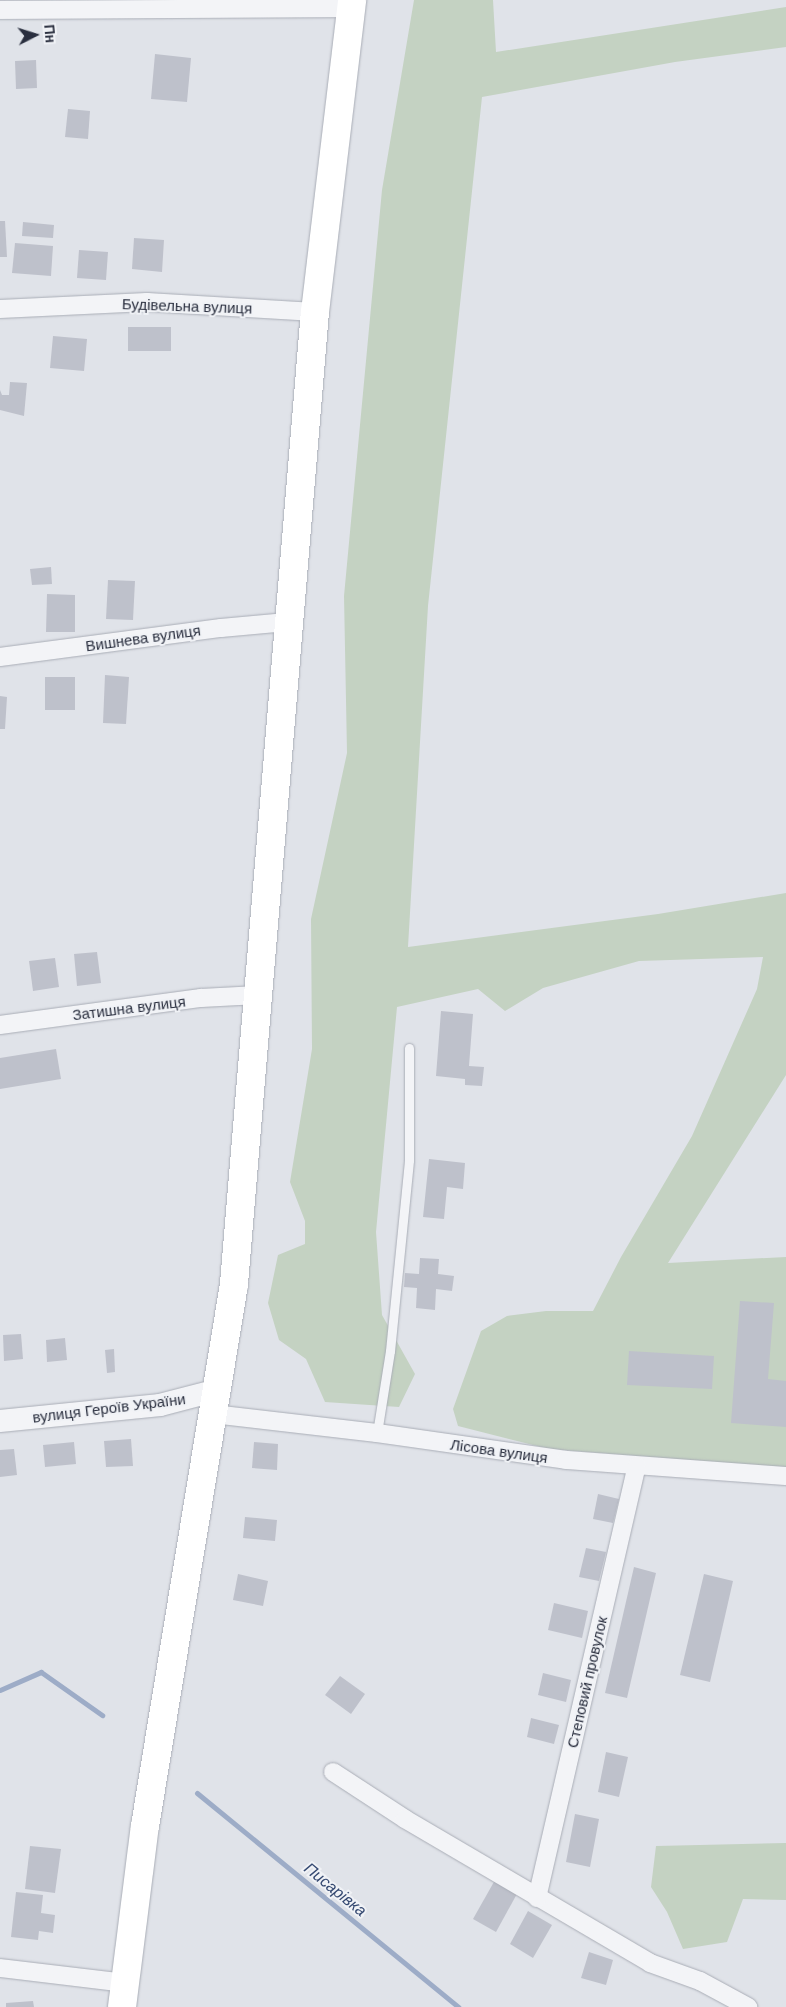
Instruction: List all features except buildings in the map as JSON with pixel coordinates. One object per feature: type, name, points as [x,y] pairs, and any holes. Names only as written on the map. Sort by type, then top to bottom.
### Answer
[{"type":"main road","points":[[124,1995],[145,1826],[234,1284],[287,622],[315,312],[352,4]]},
{"type":"street","points":[[0,10],[352,4]]},
{"type":"street","name":"Будівельна вулиця","points":[[0,309],[147,302],[315,312]]},
{"type":"street","name":"Вишнева вулиця","points":[[0,657],[221,628],[287,622]]},
{"type":"street","name":"Затишна вулиця","points":[[0,1025],[201,998],[258,995]]},
{"type":"street","name":"вулиця Героїв України","points":[[0,1421],[160,1404],[215,1402]]},
{"type":"street","name":"Лісова вулиця","points":[[215,1402],[378,1433],[566,1460],[786,1476]]},
{"type":"street","name":"Степовий провулок","points":[[537,1898],[637,1466]]},
{"type":"street","points":[[333,1772],[405,1819],[650,1963],[700,1981],[748,2007]]},
{"type":"street","points":[[0,1968],[124,1995]]},
{"type":"lane","points":[[378,1433],[390,1350],[409,1160],[409,1048]]},
{"type":"green space","points":[[414,0],[493,0],[496,52],[786,7],[786,47],[675,62],[482,97],[428,606],[408,947],[658,914],[786,893],[786,1075],[668,1263],[786,1257],[786,1468],[549,1449],[458,1426],[453,1409],[481,1331],[507,1316],[546,1311],[593,1311],[621,1257],[692,1136],[757,989],[763,957],[639,961],[543,988],[505,1011],[478,989],[397,1007],[376,1232],[382,1315],[415,1374],[399,1407],[325,1402],[306,1359],[279,1340],[268,1303],[278,1255],[305,1244],[305,1221],[290,1182],[312,1049],[311,919],[347,753],[344,596],[382,190]]},
{"type":"green space","points":[[786,1843],[786,1900],[743,1899],[727,1942],[683,1949],[667,1912],[651,1887],[656,1846]]},
{"type":"waterway","name":"Писарівка","points":[[0,1690],[41,1672],[102,1715]]},
{"type":"waterway","name":"Писарівка","points":[[197,1793],[458,2007]]}]
